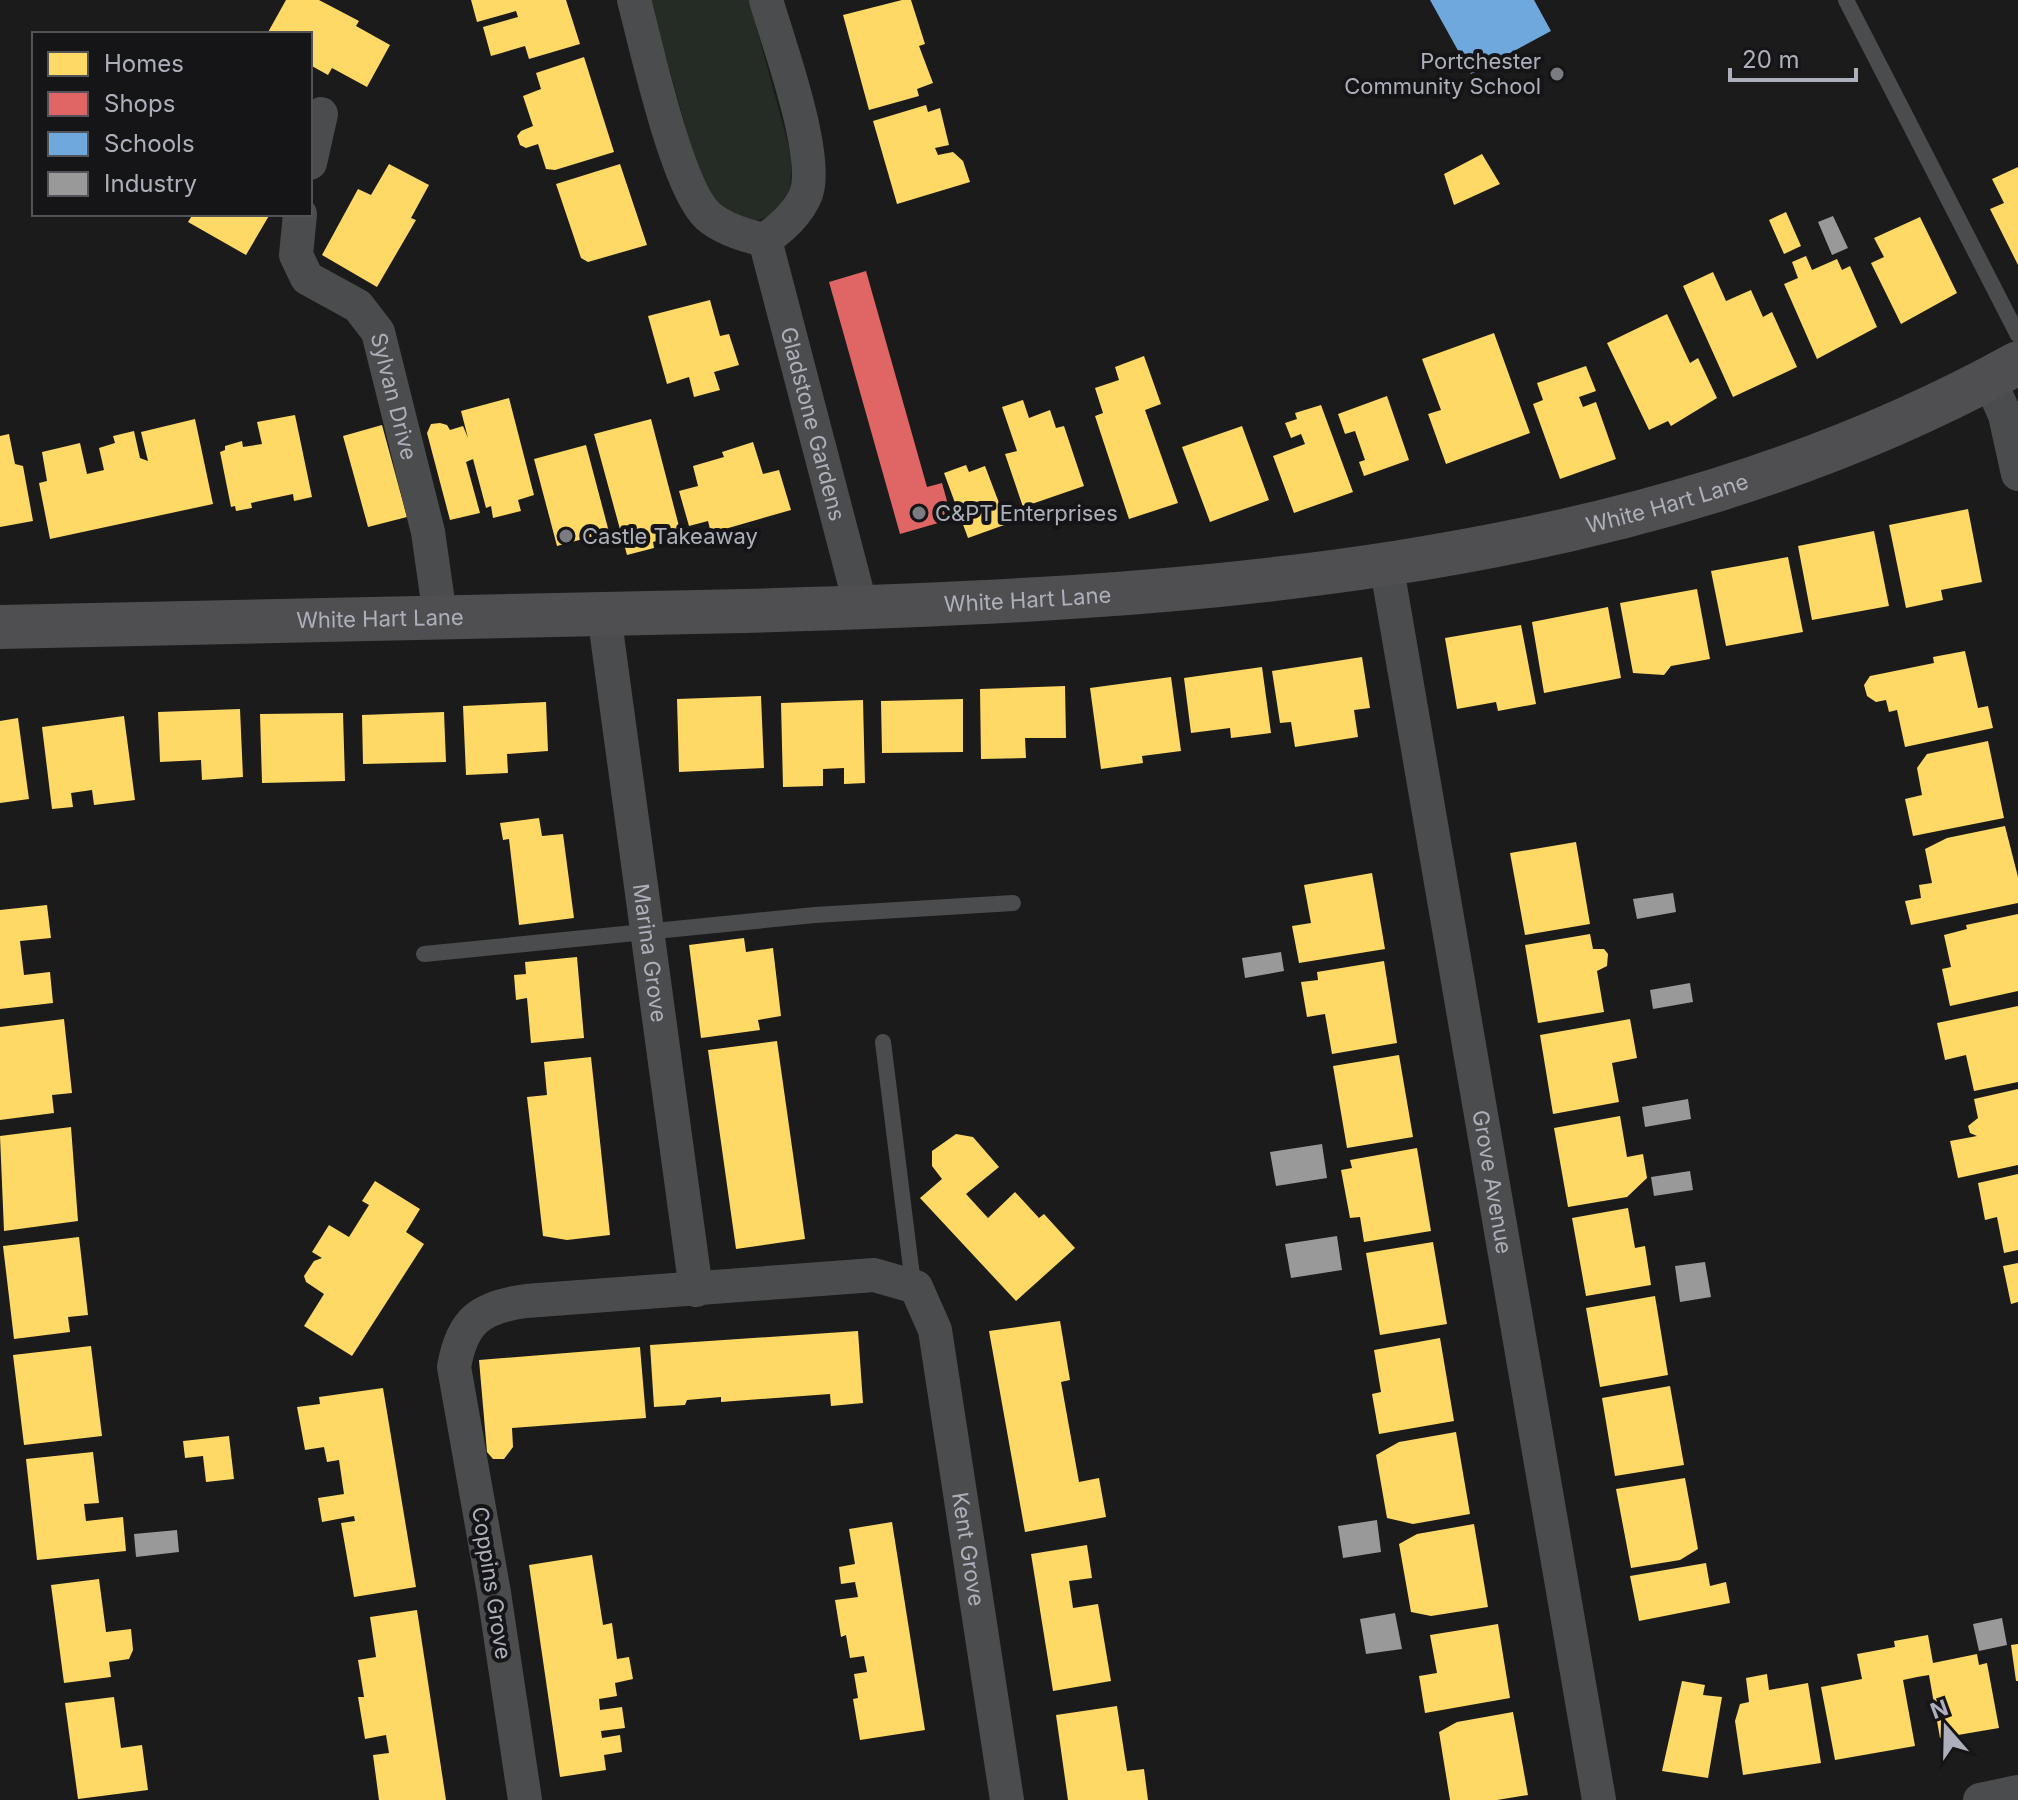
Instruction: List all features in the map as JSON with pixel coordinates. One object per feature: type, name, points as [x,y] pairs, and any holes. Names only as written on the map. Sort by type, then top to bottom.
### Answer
[{"type":"street","points":[[634,0],[670,130],[689,182],[707,215],[742,235],[765,240],[787,224],[806,193],[809,156],[766,0]]},
{"type":"street","points":[[312,154],[321,114]]},
{"type":"street","name":"Sylvan Drive","points":[[300,216],[296,255],[307,278],[358,306],[378,332],[428,532],[440,616]]},
{"type":"street","name":"Gladstone Gardens","points":[[765,240],[861,607]]},
{"type":"street","points":[[2004,371],[2005,415],[2018,474]]},
{"type":"street","name":"White Hart Lane","points":[[0,627],[861,607],[1136,592],[1386,563],[1531,539],[1688,497],[1832,451],[2004,371]]},
{"type":"street","name":"Grove Avenue","points":[[1386,563],[1599,1800]]},
{"type":"street","name":"Marina Grove","points":[[604,614],[696,1290]]},
{"type":"street","points":[[696,1290],[874,1275],[919,1292]]},
{"type":"street","name":"Coppins Grove","points":[[525,1800],[490,1566],[454,1367],[458,1343],[471,1321],[501,1305],[696,1290]]},
{"type":"street","name":"Kent Grove","points":[[919,1292],[935,1330],[1007,1800]]},
{"type":"street","points":[[1980,1800],[2018,1792]]},
{"type":"lane","points":[[1846,0],[2018,335]]},
{"type":"lane","points":[[424,954],[815,915],[1013,903]]},
{"type":"lane","points":[[883,1042],[919,1292]]},
{"type":"shaded area","points":[[650,0],[749,0],[792,158],[790,188],[775,214],[753,222],[720,208],[701,182]]},
{"type":"building: Homes","points":[[286,0],[319,0],[359,21],[356,26],[390,45],[367,87],[332,68],[328,75],[312,66],[312,32],[268,32]]},
{"type":"building: Homes","points":[[471,0],[566,0],[580,44],[529,59],[525,46],[491,56],[483,27],[518,17],[516,11],[477,22]]},
{"type":"building: Homes","points":[[911,0],[925,44],[919,46],[933,83],[917,89],[919,96],[869,110],[843,15]]},
{"type":"building: Homes","points":[[584,57],[614,152],[555,170],[546,169],[538,144],[526,148],[520,145],[517,136],[533,126],[523,96],[541,89],[536,73]]},
{"type":"building: Homes","points":[[926,105],[928,112],[940,108],[949,145],[935,148],[938,155],[953,152],[963,161],[970,182],[897,204],[873,121]]},
{"type":"building: Homes","points":[[1482,154],[1500,184],[1454,205],[1444,174]]},
{"type":"building: Homes","points":[[389,164],[429,185],[411,218],[416,220],[377,287],[322,255],[358,189],[371,195]]},
{"type":"building: Homes","points":[[620,164],[647,245],[588,262],[581,258],[556,184]]},
{"type":"building: Homes","points":[[2018,167],[2018,265],[1990,209],[2004,203],[1992,179]]},
{"type":"building: Homes","points":[[1786,212],[1801,246],[1784,254],[1769,220]]},
{"type":"building: Homes","points":[[192,216],[269,216],[246,255],[188,222]]},
{"type":"building: Homes","points":[[1920,217],[1957,293],[1901,324],[1871,263],[1884,257],[1874,238]]},
{"type":"building: Homes","points":[[1806,256],[1812,270],[1837,259],[1842,270],[1850,266],[1877,327],[1817,359],[1784,284],[1798,278],[1792,262]]},
{"type":"building: Homes","points":[[1713,272],[1726,301],[1751,290],[1763,317],[1772,312],[1797,367],[1733,397],[1683,286]]},
{"type":"building: Homes","points":[[710,300],[720,336],[729,334],[739,365],[714,372],[720,390],[694,397],[689,377],[667,384],[648,316]]},
{"type":"building: Homes","points":[[1667,314],[1690,363],[1698,358],[1717,398],[1671,426],[1668,421],[1649,430],[1607,343]]},
{"type":"building: Homes","points":[[1494,333],[1530,433],[1446,464],[1428,414],[1441,410],[1422,359]]},
{"type":"building: Homes","points":[[1144,356],[1161,404],[1145,410],[1178,503],[1129,519],[1095,416],[1103,413],[1095,388],[1119,380],[1115,367]]},
{"type":"building: Homes","points":[[1586,366],[1596,391],[1579,397],[1583,407],[1596,402],[1616,459],[1560,479],[1533,404],[1543,400],[1537,383]]},
{"type":"building: Homes","points":[[1387,396],[1409,460],[1364,476],[1359,462],[1365,460],[1355,431],[1345,434],[1338,414]]},
{"type":"building: Homes","points":[[509,398],[534,495],[518,500],[521,511],[493,518],[491,506],[486,508],[473,459],[466,462],[480,513],[450,520],[427,433],[431,424],[447,425],[450,430],[463,426],[468,438],[461,411]]},
{"type":"building: Homes","points":[[1023,400],[1029,418],[1050,410],[1056,428],[1064,426],[1084,486],[1023,507],[1005,454],[1017,451],[1002,407]]},
{"type":"building: Homes","points":[[1321,405],[1353,492],[1294,513],[1273,456],[1305,444],[1301,434],[1291,438],[1285,423],[1297,419],[1295,413]]},
{"type":"building: Homes","points":[[295,415],[312,497],[294,501],[293,494],[251,503],[252,508],[236,511],[235,506],[231,507],[220,452],[225,450],[225,446],[242,441],[243,447],[262,444],[257,422]]},
{"type":"building: Homes","points":[[195,419],[213,504],[50,539],[39,483],[47,481],[42,452],[80,443],[87,474],[104,470],[99,448],[115,443],[113,436],[134,431],[140,458],[148,461],[141,432]]},
{"type":"building: Homes","points":[[651,419],[681,534],[653,542],[654,548],[627,555],[594,434]]},
{"type":"building: Homes","points":[[382,425],[407,517],[368,527],[343,436]]},
{"type":"building: Homes","points":[[1242,426],[1269,500],[1210,522],[1182,447]]},
{"type":"building: Homes","points":[[9,434],[15,464],[23,466],[33,521],[0,527],[0,436]]},
{"type":"building: Homes","points":[[753,442],[763,474],[779,470],[791,510],[711,533],[708,521],[689,526],[679,491],[698,486],[693,466],[724,457],[722,452]]},
{"type":"building: Homes","points":[[586,445],[609,532],[557,546],[534,459]]},
{"type":"building: Homes","points":[[966,465],[969,472],[985,466],[1007,524],[968,538],[944,473]]},
{"type":"building: Homes","points":[[1968,509],[1982,582],[1941,590],[1943,600],[1906,608],[1889,525]]},
{"type":"building: Homes","points":[[1874,531],[1889,606],[1812,620],[1798,546]]},
{"type":"building: Homes","points":[[1788,557],[1803,632],[1726,646],[1711,571]]},
{"type":"building: Homes","points":[[1697,589],[1710,659],[1671,666],[1664,675],[1633,673],[1620,603]]},
{"type":"building: Homes","points":[[1608,607],[1621,678],[1544,693],[1532,622]]},
{"type":"building: Homes","points":[[1521,625],[1536,704],[1498,711],[1496,702],[1457,709],[1445,638]]},
{"type":"building: Homes","points":[[1965,651],[1978,708],[1988,706],[1993,728],[1905,747],[1897,710],[1889,712],[1886,700],[1876,702],[1867,696],[1864,685],[1870,676],[1934,663],[1933,657]]},
{"type":"building: Homes","points":[[1362,657],[1370,708],[1354,710],[1358,737],[1295,747],[1291,722],[1280,723],[1272,671]]},
{"type":"building: Homes","points":[[1262,667],[1271,733],[1231,738],[1230,728],[1191,733],[1184,678]]},
{"type":"building: Homes","points":[[1171,677],[1181,751],[1142,756],[1143,763],[1101,769],[1090,688]]},
{"type":"building: Homes","points":[[1065,686],[1066,738],[1025,738],[1026,758],[981,759],[980,689]]},
{"type":"building: Homes","points":[[761,696],[764,768],[679,772],[677,699]]},
{"type":"building: Homes","points":[[963,699],[963,752],[882,753],[881,701]]},
{"type":"building: Homes","points":[[863,700],[865,783],[844,784],[844,768],[823,769],[823,786],[783,787],[781,703]]},
{"type":"building: Homes","points":[[546,702],[548,751],[507,754],[508,773],[466,775],[463,706]]},
{"type":"building: Homes","points":[[240,709],[243,777],[202,780],[201,760],[160,762],[158,712]]},
{"type":"building: Homes","points":[[444,712],[446,762],[363,764],[362,715]]},
{"type":"building: Homes","points":[[343,713],[345,781],[262,783],[260,714]]},
{"type":"building: Homes","points":[[124,716],[135,800],[94,805],[92,790],[71,793],[73,807],[52,809],[42,727]]},
{"type":"building: Homes","points":[[18,718],[29,799],[0,803],[0,721]]},
{"type":"building: Homes","points":[[1988,741],[2004,818],[1913,836],[1905,799],[1922,795],[1917,768],[1927,754]]},
{"type":"building: Homes","points":[[539,818],[542,836],[563,834],[574,918],[519,925],[509,839],[503,840],[500,823]]},
{"type":"building: Homes","points":[[2005,826],[2018,877],[2018,903],[1911,925],[1905,901],[1921,898],[1919,885],[1932,883],[1925,849],[1947,838]]},
{"type":"building: Homes","points":[[1576,842],[1590,924],[1525,935],[1510,853]]},
{"type":"building: Homes","points":[[1372,873],[1385,949],[1299,963],[1292,926],[1311,923],[1304,885]]},
{"type":"building: Homes","points":[[47,905],[51,938],[20,941],[24,975],[50,972],[53,1003],[0,1009],[0,910]]},
{"type":"building: Homes","points":[[2018,914],[2018,991],[1950,1006],[1942,969],[1951,967],[1944,935],[1967,929],[1966,925]]},
{"type":"building: Homes","points":[[1590,934],[1593,949],[1604,949],[1608,954],[1607,966],[1597,971],[1604,1012],[1538,1023],[1525,945]]},
{"type":"building: Homes","points":[[744,938],[746,952],[773,948],[781,1016],[758,1020],[760,1030],[701,1038],[689,945]]},
{"type":"building: Homes","points":[[577,957],[584,1038],[531,1043],[527,998],[516,1000],[514,975],[526,974],[525,962]]},
{"type":"building: Homes","points":[[1384,961],[1397,1043],[1332,1054],[1325,1014],[1307,1017],[1301,982],[1318,980],[1317,972]]},
{"type":"building: Homes","points":[[2018,1006],[2018,1082],[1974,1091],[1966,1055],[1945,1060],[1937,1023]]},
{"type":"building: Homes","points":[[64,1019],[72,1093],[52,1095],[54,1113],[0,1120],[0,1027]]},
{"type":"building: Homes","points":[[1630,1019],[1637,1058],[1612,1063],[1619,1102],[1553,1114],[1540,1035]]},
{"type":"building: Homes","points":[[777,1041],[805,1239],[736,1249],[708,1050]]},
{"type":"building: Homes","points":[[1399,1055],[1413,1137],[1347,1148],[1333,1066]]},
{"type":"building: Homes","points":[[591,1057],[610,1235],[567,1240],[543,1236],[527,1097],[547,1095],[544,1062]]},
{"type":"building: Homes","points":[[2018,1089],[2018,1165],[1958,1178],[1950,1141],[1977,1136],[1970,1133],[1968,1126],[1978,1118],[1974,1099]]},
{"type":"building: Homes","points":[[1620,1116],[1627,1157],[1643,1154],[1647,1178],[1627,1197],[1568,1207],[1554,1128]]},
{"type":"building: Homes","points":[[71,1127],[78,1221],[4,1231],[0,1136]]},
{"type":"building: Homes","points":[[956,1134],[973,1137],[999,1167],[966,1194],[988,1218],[1015,1192],[1039,1218],[1044,1214],[1075,1248],[1016,1301],[920,1198],[942,1179],[932,1166],[932,1151]]},
{"type":"building: Homes","points":[[1417,1148],[1431,1231],[1364,1242],[1360,1217],[1350,1218],[1341,1170],[1352,1168],[1350,1160]]},
{"type":"building: Homes","points":[[2018,1174],[2018,1250],[2004,1253],[1997,1217],[1985,1220],[1978,1183]]},
{"type":"building: Homes","points":[[375,1181],[420,1209],[406,1232],[424,1244],[352,1356],[304,1326],[324,1294],[306,1282],[304,1276],[314,1261],[322,1258],[312,1252],[329,1225],[349,1237],[369,1205],[362,1201]]},
{"type":"building: Homes","points":[[1628,1208],[1635,1248],[1645,1246],[1651,1285],[1586,1296],[1572,1218]]},
{"type":"building: Homes","points":[[79,1237],[88,1315],[68,1317],[70,1332],[14,1339],[3,1246]]},
{"type":"building: Homes","points":[[1433,1242],[1447,1324],[1380,1335],[1366,1253]]},
{"type":"building: Homes","points":[[2018,1263],[2018,1302],[2011,1304],[2003,1266]]},
{"type":"building: Homes","points":[[1655,1296],[1668,1375],[1600,1387],[1586,1308]]},
{"type":"building: Homes","points":[[1060,1321],[1070,1380],[1061,1382],[1079,1482],[1099,1478],[1106,1517],[1025,1532],[989,1331]]},
{"type":"building: Homes","points":[[858,1331],[863,1403],[831,1406],[830,1394],[721,1402],[721,1397],[687,1400],[685,1405],[654,1407],[650,1345]]},
{"type":"building: Homes","points":[[1440,1338],[1454,1421],[1379,1434],[1372,1394],[1381,1392],[1374,1350]]},
{"type":"building: Homes","points":[[91,1346],[102,1436],[24,1445],[13,1355]]},
{"type":"building: Homes","points":[[640,1347],[646,1418],[512,1428],[513,1447],[504,1459],[493,1459],[487,1452],[479,1360]]},
{"type":"building: Homes","points":[[1670,1386],[1684,1465],[1615,1476],[1602,1398]]},
{"type":"building: Homes","points":[[383,1388],[416,1587],[354,1597],[341,1523],[355,1521],[354,1516],[322,1522],[318,1498],[344,1494],[339,1460],[327,1462],[324,1447],[305,1450],[297,1407],[320,1404],[319,1397]]},
{"type":"building: Homes","points":[[1456,1432],[1470,1514],[1413,1524],[1387,1518],[1376,1455],[1399,1442]]},
{"type":"building: Homes","points":[[229,1436],[234,1479],[206,1482],[203,1456],[185,1458],[183,1441]]},
{"type":"building: Homes","points":[[93,1452],[99,1503],[84,1504],[86,1521],[123,1517],[126,1551],[37,1560],[26,1459]]},
{"type":"building: Homes","points":[[1685,1478],[1698,1549],[1680,1560],[1631,1568],[1616,1489]]},
{"type":"building: Homes","points":[[892,1522],[925,1730],[860,1740],[853,1699],[858,1698],[854,1674],[867,1672],[864,1656],[850,1658],[846,1635],[841,1637],[835,1600],[858,1597],[855,1582],[841,1584],[839,1567],[855,1564],[849,1529]]},
{"type":"building: Homes","points":[[1474,1524],[1488,1607],[1431,1616],[1411,1612],[1399,1544],[1417,1534]]},
{"type":"building: Homes","points":[[1087,1545],[1092,1578],[1069,1581],[1073,1608],[1098,1604],[1111,1681],[1053,1691],[1031,1554]]},
{"type":"building: Homes","points":[[592,1555],[603,1625],[612,1623],[617,1659],[629,1657],[633,1679],[615,1683],[617,1696],[599,1699],[600,1710],[622,1707],[625,1728],[601,1731],[602,1738],[620,1735],[622,1752],[604,1755],[606,1770],[560,1777],[529,1565]]},
{"type":"building: Homes","points":[[1706,1563],[1710,1586],[1726,1582],[1730,1603],[1639,1621],[1630,1576]]},
{"type":"building: Homes","points":[[99,1579],[106,1632],[131,1629],[133,1650],[129,1659],[109,1662],[111,1677],[64,1683],[51,1585]]},
{"type":"building: Homes","points":[[417,1610],[446,1800],[379,1800],[373,1755],[389,1753],[386,1735],[365,1739],[358,1697],[364,1697],[358,1660],[376,1657],[370,1617]]},
{"type":"building: Homes","points":[[1498,1624],[1510,1698],[1425,1713],[1419,1676],[1437,1673],[1430,1635]]},
{"type":"building: Homes","points":[[1928,1635],[1933,1663],[1977,1654],[1979,1665],[1987,1663],[1999,1728],[1940,1738],[1929,1675],[1917,1677],[1903,1680],[1915,1746],[1835,1760],[1821,1687],[1862,1679],[1857,1654],[1895,1647],[1894,1641]]},
{"type":"building: Homes","points":[[2018,1644],[2018,1681],[2016,1681],[2011,1645]]},
{"type":"building: Homes","points":[[1767,1674],[1769,1690],[1808,1683],[1821,1763],[1743,1775],[1735,1721],[1740,1704],[1749,1702],[1746,1678]]},
{"type":"building: Homes","points":[[1682,1681],[1705,1685],[1703,1695],[1722,1697],[1708,1778],[1662,1771]]},
{"type":"building: Homes","points":[[114,1697],[121,1748],[142,1745],[148,1790],[78,1799],[65,1703]]},
{"type":"building: Homes","points":[[1117,1706],[1127,1771],[1144,1769],[1148,1800],[1068,1800],[1056,1715]]},
{"type":"building: Homes","points":[[1513,1712],[1528,1795],[1497,1800],[1450,1800],[1439,1732],[1457,1722]]},
{"type":"building: Shops","points":[[866,271],[927,487],[942,483],[952,519],[900,534],[829,282]]},
{"type":"building: Schools","points":[[1430,0],[1534,0],[1551,31],[1471,74]]},
{"type":"building: Industry","points":[[1833,216],[1848,248],[1832,255],[1818,222]]},
{"type":"building: Industry","points":[[1673,893],[1676,912],[1637,919],[1633,899]]},
{"type":"building: Industry","points":[[1281,952],[1284,971],[1245,978],[1242,958]]},
{"type":"building: Industry","points":[[1690,983],[1693,1002],[1653,1009],[1650,990]]},
{"type":"building: Industry","points":[[1688,1099],[1691,1119],[1645,1127],[1642,1107]]},
{"type":"building: Industry","points":[[1322,1144],[1327,1178],[1276,1186],[1270,1152]]},
{"type":"building: Industry","points":[[1690,1171],[1693,1190],[1654,1196],[1651,1177]]},
{"type":"building: Industry","points":[[1337,1236],[1342,1270],[1291,1278],[1285,1244]]},
{"type":"building: Industry","points":[[1705,1262],[1711,1297],[1680,1302],[1675,1266]]},
{"type":"building: Industry","points":[[1377,1520],[1381,1552],[1343,1558],[1338,1526]]},
{"type":"building: Industry","points":[[177,1530],[179,1552],[136,1557],[134,1534]]},
{"type":"building: Industry","points":[[1395,1613],[1402,1649],[1366,1654],[1360,1619]]},
{"type":"building: Industry","points":[[2002,1618],[2007,1645],[1979,1651],[1973,1624]]},
{"type":"place","name":"Portchester Community School","points":[[1557,74]]},
{"type":"place","name":"C&PT Enterprises","points":[[919,513]]},
{"type":"place","name":"Castle Takeaway","points":[[566,536]]}]
